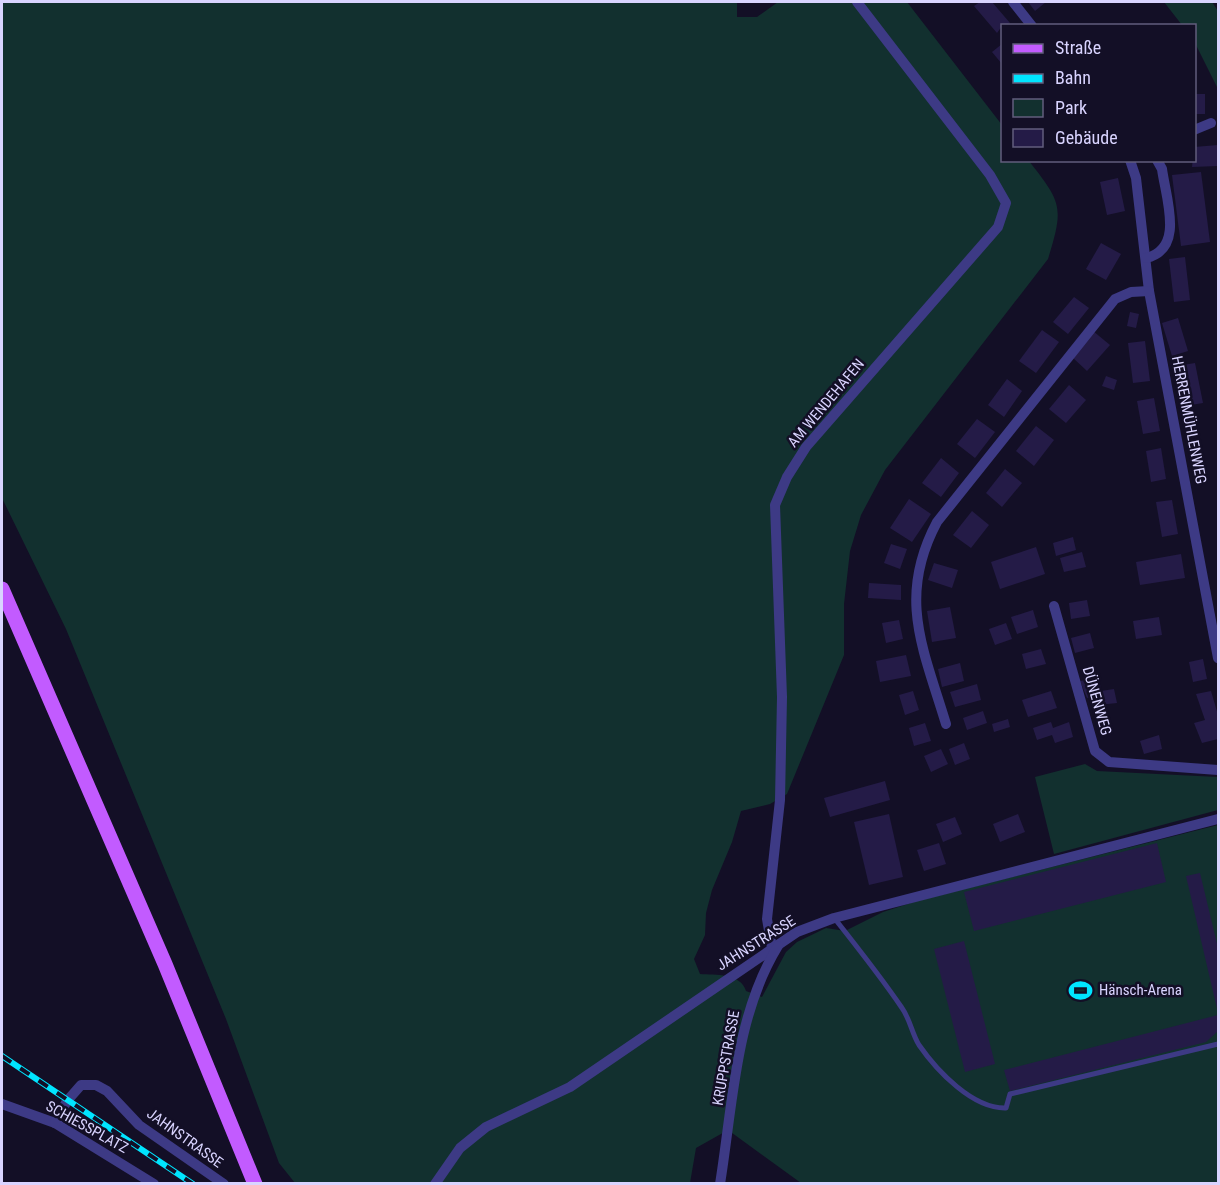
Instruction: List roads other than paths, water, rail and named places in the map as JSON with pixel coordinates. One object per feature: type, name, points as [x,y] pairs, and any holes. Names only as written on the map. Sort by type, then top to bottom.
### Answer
[{"type":"main road","points":[[2,589],[165,964],[255,1183]]},
{"type":"street","name":"AM WENDEHAFEN","points":[[776,945],[767,920],[780,800],[782,697],[775,505],[787,477],[806,447],[998,227],[1006,203],[990,175],[857,2]]},
{"type":"street","points":[[1013,2],[1030,24]]},
{"type":"street","points":[[1196,129],[1211,123]]},
{"type":"street","name":"HERRENMÜHLENWEG","points":[[1131,162],[1136,178],[1149,291],[1218,658]]},
{"type":"street","points":[[1146,258],[1156,255],[1167,246],[1171,235],[1161,169],[1158,162]]},
{"type":"street","points":[[946,724],[919,634],[914,596],[923,547],[937,522],[1115,299],[1131,292],[1149,291]]},
{"type":"street","name":"DÜNENWEG","points":[[1054,606],[1095,751],[1102,759],[1109,762],[1218,770]]},
{"type":"street","name":"JAHNSTRASSE","points":[[435,1184],[460,1148],[486,1127],[570,1087],[797,932],[834,918],[1218,819]]},
{"type":"street","name":"KRUPPSTRASSE","points":[[720,1184],[738,1066],[752,999],[761,973],[776,945]]},
{"type":"street","name":"JAHNSTRASSE","points":[[55,1123],[75,1090],[81,1085],[96,1085],[107,1090],[139,1125],[224,1184]]},
{"type":"street","name":"SCHIESSPLATZ","points":[[2,1104],[55,1123],[154,1184]]},
{"type":"lane","points":[[834,918],[904,1010],[919,1044],[934,1063],[968,1094],[994,1108],[1006,1108],[1010,1094],[1218,1044]]},
{"type":"railway","points":[[2,1056],[193,1184]]},
{"type":"place","name":"Hänsch-Arena","points":[[1081,990]]}]
